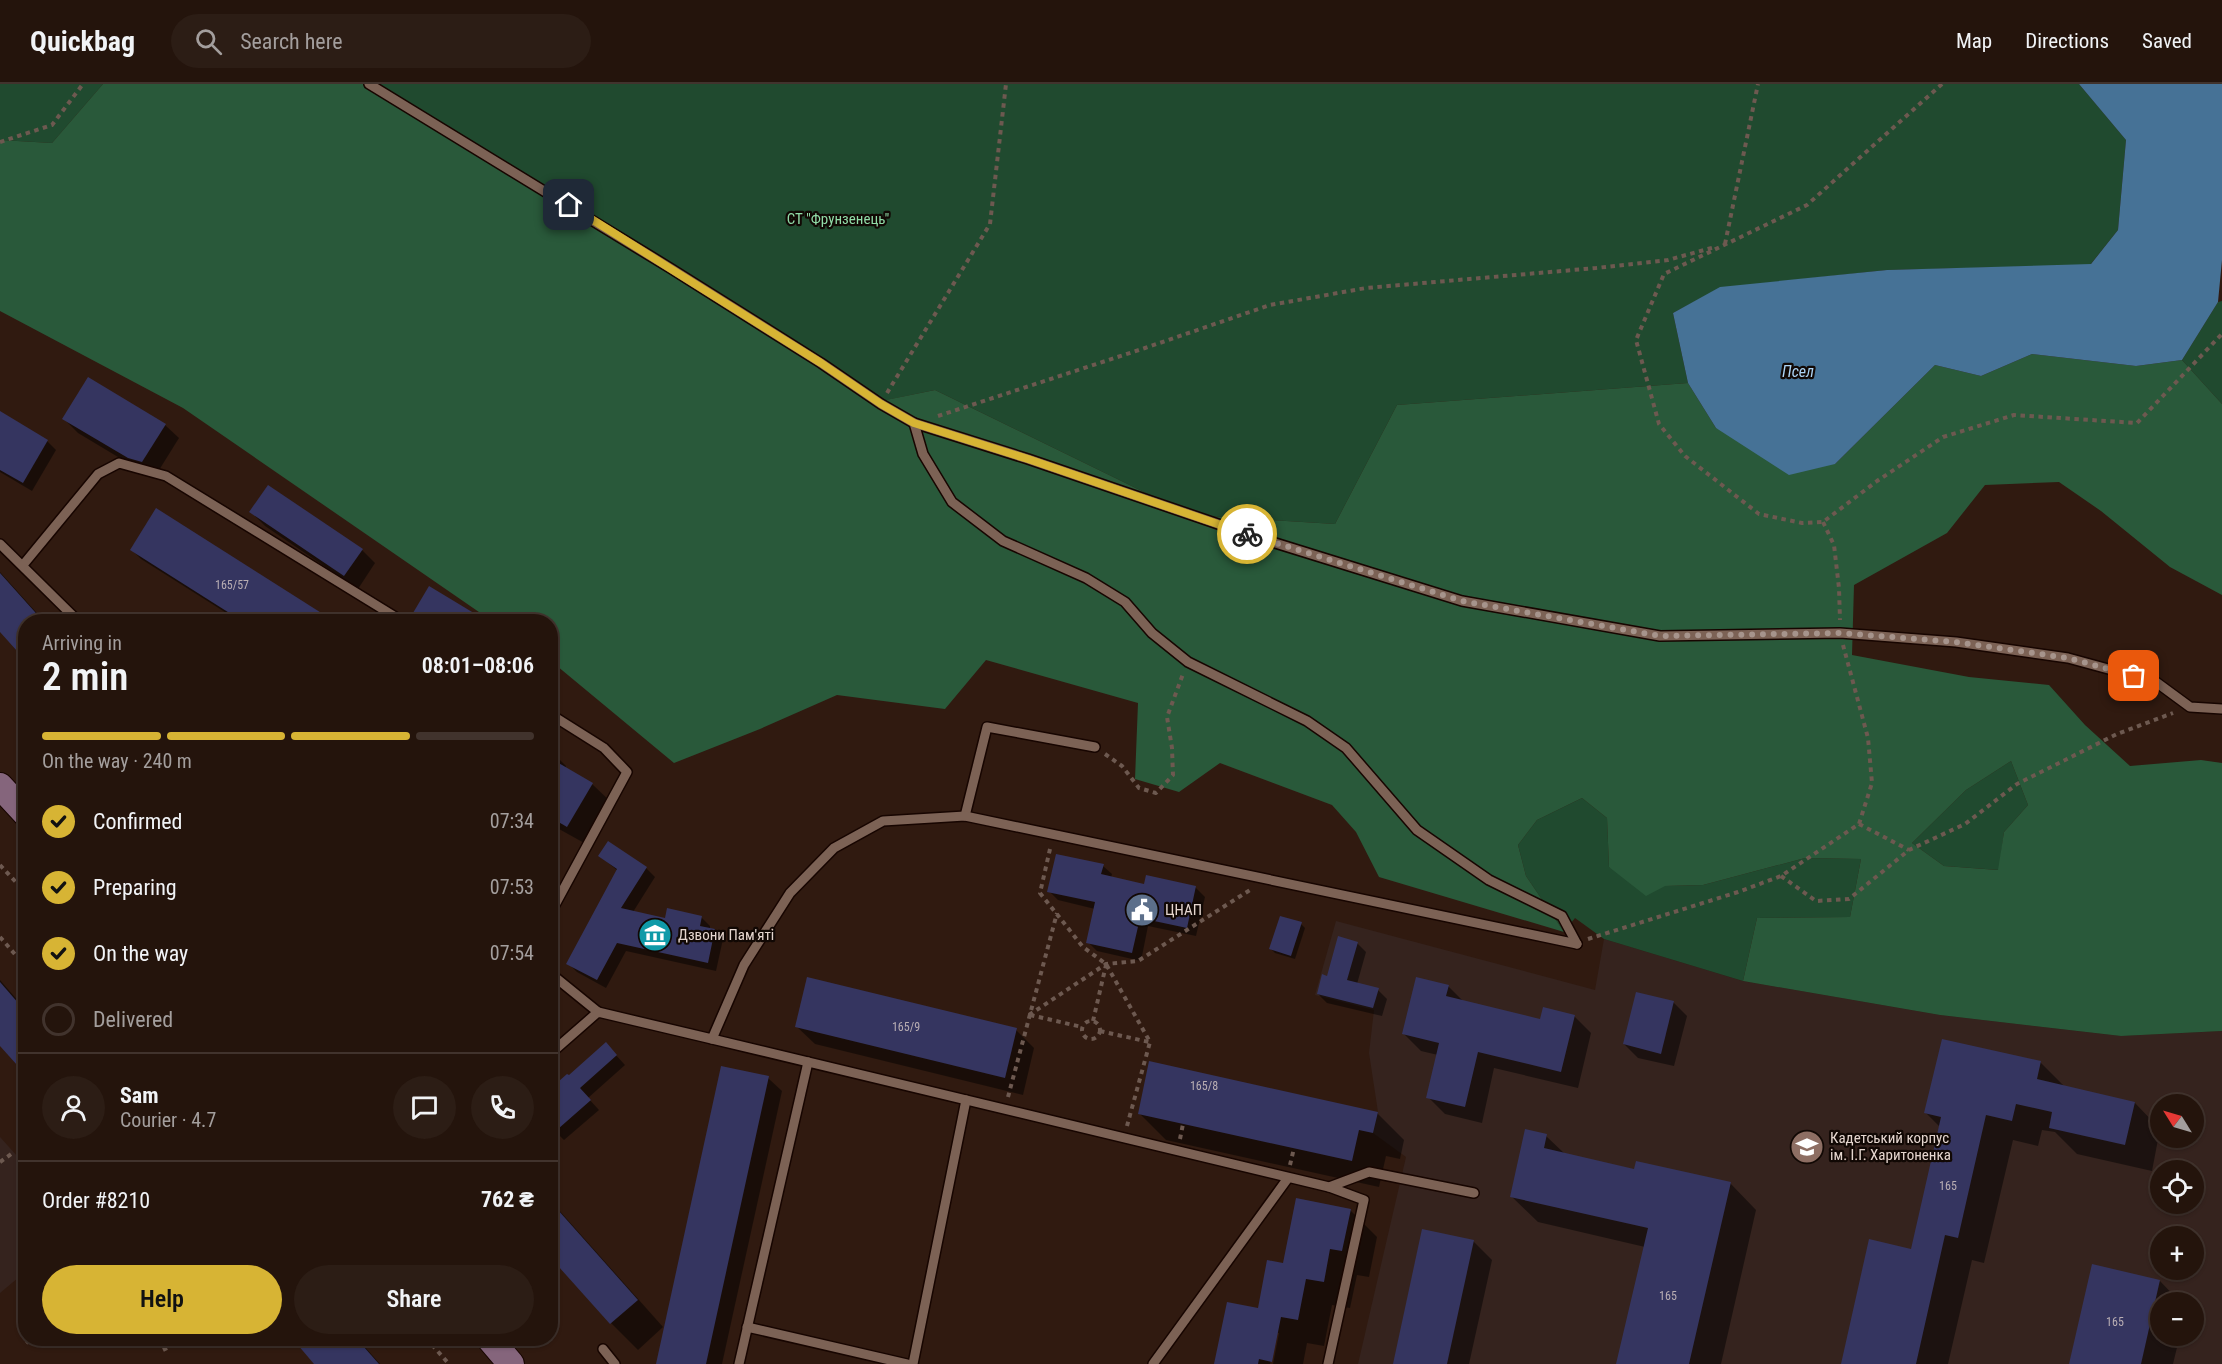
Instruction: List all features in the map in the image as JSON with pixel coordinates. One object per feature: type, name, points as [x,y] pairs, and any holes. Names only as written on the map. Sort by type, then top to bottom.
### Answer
[{"type":"main road","points":[[0,786],[18,805]]},
{"type":"main road","points":[[496,1346],[511,1364]]},
{"type":"lane","points":[[369,84],[660,261],[914,423],[1028,459],[1256,537],[1462,601],[1660,636],[1840,633],[1956,642],[2068,658],[2156,682],[2190,707],[2222,709]]},
{"type":"lane","points":[[712,1039],[744,964],[790,892],[834,848],[883,821],[965,816],[1576,944],[1562,916],[1489,880],[1418,830],[1346,748],[1307,721],[1188,662],[1152,633],[1125,602],[1086,578],[1003,541],[952,502],[923,454],[914,423]]},
{"type":"lane","points":[[23,565],[98,474],[119,464],[166,476],[391,614]]},
{"type":"lane","points":[[0,544],[71,614]]},
{"type":"lane","points":[[558,719],[604,748],[627,772],[558,899]]},
{"type":"lane","points":[[965,816],[987,727],[1095,747]]},
{"type":"lane","points":[[558,980],[598,1012],[1329,1187],[1364,1200],[1328,1364]]},
{"type":"lane","points":[[558,1047],[598,1012]]},
{"type":"lane","points":[[739,1364],[808,1062]]},
{"type":"lane","points":[[913,1364],[966,1100]]},
{"type":"lane","points":[[1329,1187],[1368,1172],[1474,1193]]},
{"type":"lane","points":[[1153,1364],[1288,1178]]},
{"type":"lane","points":[[747,1327],[907,1364]]},
{"type":"lane","points":[[603,1349],[615,1364]]},
{"type":"path","points":[[0,142],[52,125],[83,84]]},
{"type":"path","points":[[881,404],[990,224],[1006,84]]},
{"type":"path","points":[[1726,243],[1758,84]]},
{"type":"path","points":[[1942,84],[1807,205],[1664,274],[1636,340],[1659,424],[1685,456],[1759,514],[1803,523],[1823,522],[1877,481],[1944,437],[2014,415],[2137,423],[2222,334]]},
{"type":"path","points":[[914,423],[1270,305],[1366,288],[1668,260],[1726,243]]},
{"type":"path","points":[[1604,933],[1738,892],[1781,876],[1859,824],[1872,783],[1868,738],[1840,633],[1839,588],[1834,544],[1823,522]]},
{"type":"path","points":[[1095,747],[1122,766],[1139,788],[1156,793],[1173,775],[1167,717],[1188,662]]},
{"type":"path","points":[[1781,876],[1816,901],[1849,899],[1910,850],[1965,824],[2017,784],[2117,734],[2190,707]]},
{"type":"path","points":[[1859,824],[1910,850]]},
{"type":"path","points":[[1054,834],[1040,893],[1083,947],[1106,964],[1150,1042],[1124,1138]]},
{"type":"path","points":[[0,865],[18,884]]},
{"type":"path","points":[[1029,1015],[1106,964],[1138,961],[1268,878]]},
{"type":"path","points":[[1005,1109],[1057,913]]},
{"type":"path","points":[[0,937],[18,958]]},
{"type":"path","points":[[1093,1021],[1106,964]]},
{"type":"path","points":[[1029,1015],[1082,1027]]},
{"type":"path","points":[[1093,1021],[1098,1025],[1100,1031],[1096,1037],[1089,1039],[1083,1034],[1082,1027],[1086,1022],[1093,1021]]},
{"type":"path","points":[[1100,1031],[1150,1042]]},
{"type":"path","points":[[0,1162],[14,1152]]},
{"type":"path","points":[[163,1350],[172,1346]]},
{"type":"path","points":[[433,1346],[449,1364]]},
{"type":"shaded area","name":"Кадетський корпус ім. І.Г. Харитоненка","points":[[1336,921],[1595,990],[1604,939],[1743,981],[1940,1015],[2121,1036],[2222,1031],[2222,1364],[1358,1364],[1406,1157],[1373,1133],[1378,1112],[1369,1053],[1374,1010],[1315,995]]},
{"type":"shaded area","points":[[0,1137],[18,1157],[18,1278],[0,1293]]},
{"type":"green space","points":[[0,84],[103,84],[52,143],[0,140]]},
{"type":"green space","points":[[103,84],[370,84],[876,402],[935,390],[1191,515],[1335,524],[1397,405],[1688,383],[1716,428],[1835,464],[1935,365],[1981,376],[2032,354],[2136,366],[2182,360],[2222,404],[2222,595],[2170,567],[2101,511],[2059,482],[1985,485],[1947,533],[1854,585],[1852,655],[1969,677],[2049,685],[2085,725],[2130,766],[2201,760],[2222,763],[2222,1031],[2121,1036],[1940,1015],[1743,981],[1757,918],[1850,917],[1861,859],[1805,858],[1703,885],[1665,886],[1646,896],[1609,867],[1607,818],[1582,798],[1537,820],[1518,845],[1526,876],[1564,932],[1379,877],[1356,832],[1332,805],[1220,763],[1179,792],[1135,779],[1138,703],[986,660],[945,709],[837,695],[674,763],[558,667],[558,614],[482,614],[183,408],[0,311],[0,140],[52,143]],"holes":[[[2011,761],[2028,805],[2004,832],[1998,870],[1944,866],[1912,843],[1966,790]]]},
{"type":"green space","name":"СТ \"Фрунзенець\"","points":[[370,84],[2079,84],[2126,140],[2118,230],[2090,265],[1887,270],[1720,288],[1673,313],[1688,383],[1397,405],[1335,524],[1191,515],[935,390],[877,402]]},
{"type":"green space","points":[[2222,301],[2222,404],[2182,360],[2218,302]]},
{"type":"green space","points":[[2011,761],[2028,805],[2004,832],[1999,870],[1944,866],[1912,843],[1966,790]]},
{"type":"green space","points":[[1582,798],[1607,818],[1609,867],[1665,886],[1703,885],[1805,858],[1861,859],[1850,917],[1757,918],[1743,981],[1604,939],[1575,918],[1564,932],[1526,876],[1518,845],[1537,820]]},
{"type":"water","name":"Псел","points":[[2079,84],[2222,84],[2222,260],[2218,302],[2182,360],[2136,366],[2032,354],[1981,376],[1935,365],[1835,464],[1789,475],[1716,428],[1688,383],[1673,313],[1720,287],[1887,270],[2091,264],[2118,230],[2126,140]]},
{"type":"building","points":[[88,377],[166,424],[142,462],[128,458],[62,419]]},
{"type":"building","points":[[0,411],[48,440],[23,483],[0,470]]},
{"type":"building","points":[[268,485],[363,549],[344,576],[249,512]]},
{"type":"building","points":[[156,508],[323,614],[231,614],[130,550]]},
{"type":"building","points":[[0,573],[37,614],[18,614],[18,652],[0,632]]},
{"type":"building","points":[[429,586],[475,614],[415,614],[413,613]]},
{"type":"building","points":[[558,763],[593,783],[567,827],[558,822]]},
{"type":"building","points":[[608,841],[647,867],[621,908],[665,918],[667,908],[702,916],[700,926],[715,929],[708,963],[617,943],[597,980],[566,964],[617,869],[598,856]]},
{"type":"building","name":"ЦНАП","points":[[1056,854],[1104,864],[1101,874],[1144,884],[1146,875],[1196,886],[1187,928],[1140,918],[1132,953],[1086,943],[1095,902],[1047,892]]},
{"type":"building","points":[[1280,916],[1302,922],[1291,956],[1269,949]]},
{"type":"building","points":[[1338,936],[1358,942],[1347,980],[1379,988],[1373,1008],[1317,994],[1322,974],[1327,976]]},
{"type":"building","points":[[807,977],[1017,1028],[1005,1078],[795,1027]]},
{"type":"building","points":[[1416,977],[1449,985],[1446,996],[1540,1019],[1543,1007],[1575,1015],[1561,1072],[1478,1052],[1465,1107],[1426,1098],[1439,1043],[1402,1034]]},
{"type":"building","points":[[0,982],[18,1003],[18,1066],[0,1046]]},
{"type":"building","points":[[1636,992],[1674,1001],[1661,1054],[1623,1044]]},
{"type":"building","points":[[1942,1039],[2041,1061],[2037,1079],[2135,1102],[2125,1145],[2049,1128],[2052,1112],[2016,1104],[2012,1121],[1986,1115],[1958,1238],[1945,1235],[1916,1364],[1841,1364],[1869,1239],[1911,1249],[1941,1117],[1924,1113]]},
{"type":"building","points":[[606,1042],[617,1055],[580,1088],[591,1100],[558,1129],[558,1082],[567,1074],[569,1075]]},
{"type":"building","points":[[1149,1061],[1378,1112],[1373,1133],[1359,1130],[1352,1161],[1138,1114]]},
{"type":"building","points":[[721,1066],[769,1076],[706,1364],[656,1364]]},
{"type":"building","points":[[1525,1129],[1547,1134],[1544,1148],[1634,1169],[1636,1161],[1731,1182],[1689,1364],[1616,1364],[1648,1228],[1510,1197]]},
{"type":"building","points":[[1296,1198],[1351,1209],[1342,1251],[1330,1249],[1324,1282],[1306,1279],[1298,1320],[1281,1317],[1272,1362],[1259,1359],[1258,1364],[1214,1364],[1227,1302],[1258,1308],[1267,1260],[1283,1263]]},
{"type":"building","points":[[558,1210],[638,1300],[610,1324],[558,1266]]},
{"type":"building","points":[[1422,1229],[1474,1240],[1447,1364],[1393,1364]]},
{"type":"building","points":[[2092,1264],[2150,1278],[2150,1280],[2160,1280],[2157,1292],[2150,1292],[2150,1324],[2141,1364],[2069,1364]]},
{"type":"building","points":[[299,1346],[363,1346],[379,1364],[314,1364]]},
{"type":"way so far","points":[[1247,534],[1462,601],[1660,636],[1840,633],[1956,642],[2068,658],[2134,676]]},
{"type":"place","name":"ЦНАП","points":[[1142,910]]},
{"type":"place","name":"Дзвони Пам'яті","points":[[655,935]]},
{"type":"place","name":"Кадетський корпус ім. І.Г. Харитоненка","points":[[1807,1147]]},
{"type":"route","points":[[569,205],[914,423],[1028,459],[1247,534]]}]
